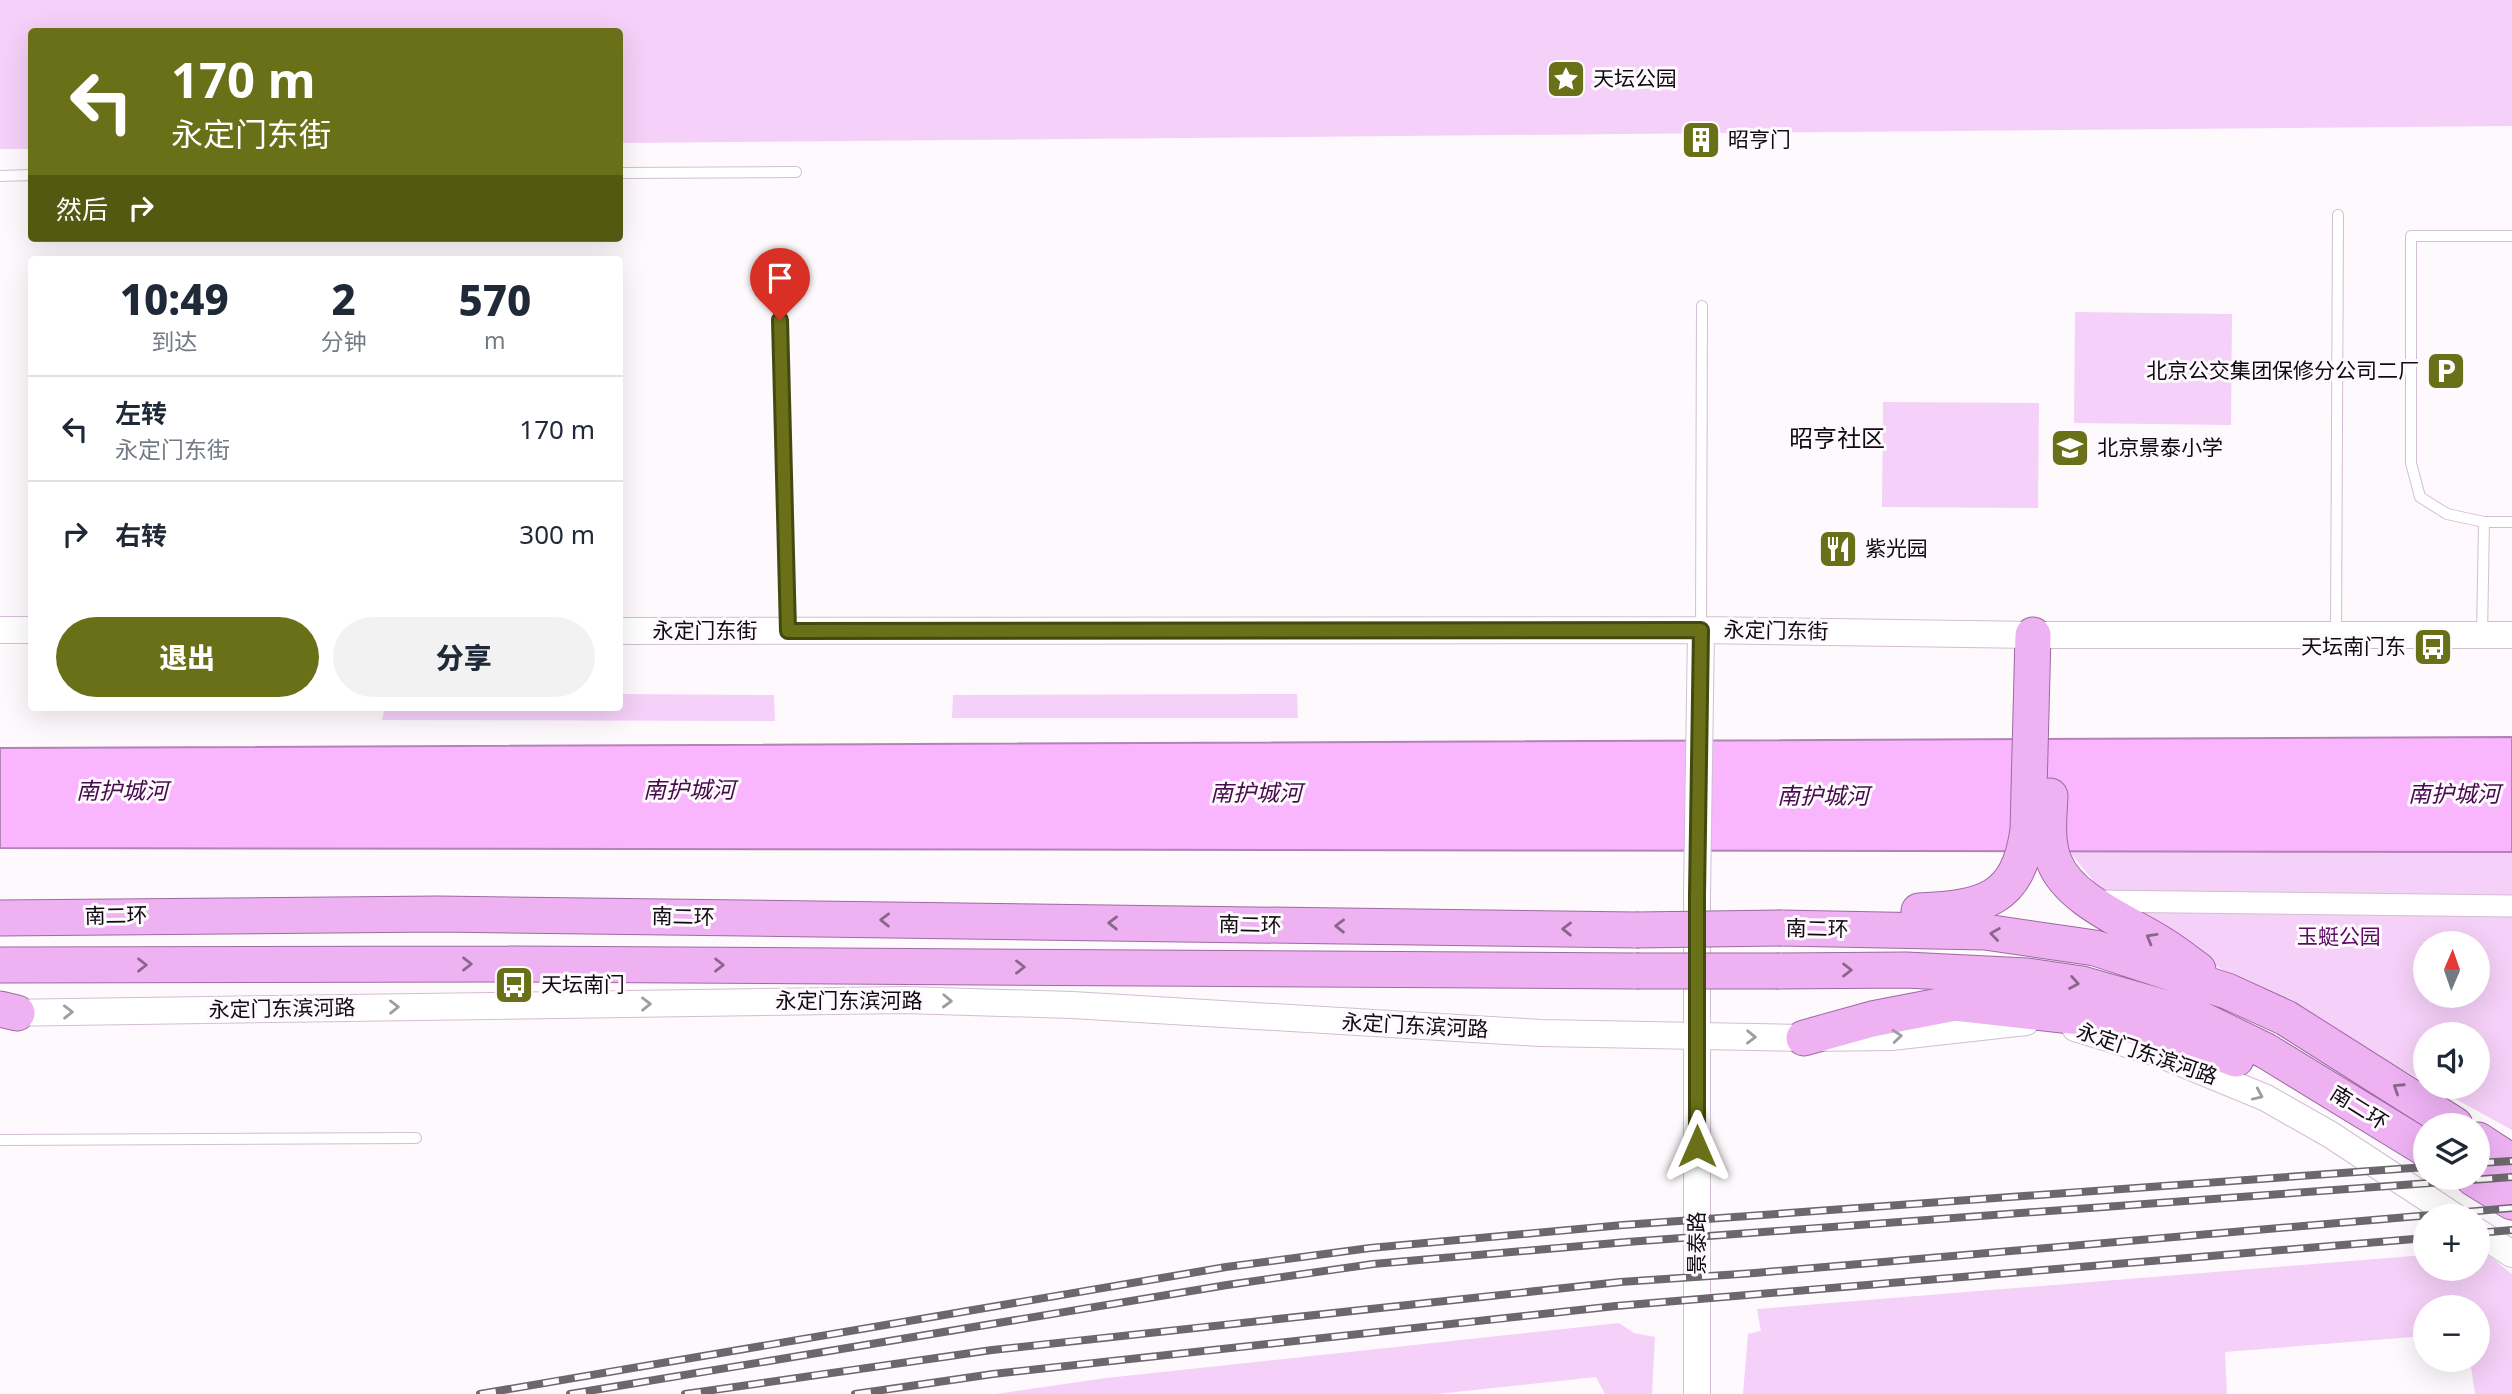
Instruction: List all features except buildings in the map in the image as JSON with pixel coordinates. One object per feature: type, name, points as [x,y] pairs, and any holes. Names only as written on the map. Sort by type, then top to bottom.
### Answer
[{"type":"highway","points":[[1781,928],[1912,911],[1961,909],[1987,902],[2010,881],[2025,855],[2042,699],[2044,635]]},
{"type":"highway","points":[[2042,699],[2049,834],[2054,861],[2078,892],[2164,945],[2227,991]]},
{"type":"highway","name":"南二环","points":[[0,918],[438,914],[1636,930],[1781,928],[1998,934],[2095,948],[2227,991],[2286,1018],[2436,1113]]},
{"type":"highway","name":"南二环","points":[[0,965],[513,964],[1636,971],[1906,970],[2027,975],[2082,984],[2194,1016],[2266,1051],[2413,1141]]},
{"type":"highway","points":[[1804,1038],[1872,1018],[1955,1003],[2028,1010],[2115,1021],[2178,1037],[2348,1101]]},
{"type":"highway","points":[[2490,1147],[2512,1161]]},
{"type":"highway","points":[[2490,1188],[2512,1202]]},
{"type":"street","points":[[0,630],[28,630]]},
{"type":"street","name":"永定门东街","points":[[623,631],[1701,630],[2044,635],[2512,635]]},
{"type":"street","name":"景泰路","points":[[1697,1394],[1701,630]]},
{"type":"street","points":[[2078,892],[2512,906]]},
{"type":"street","name":"永定门东滨河路","points":[[6,1012],[905,1000],[1086,1006],[1541,1033],[1891,1037],[2025,1021],[2052,1023],[2157,1052],[2266,1098],[2331,1135],[2436,1204]]},
{"type":"street","points":[[2490,1240],[2512,1254]]},
{"type":"lane","points":[[623,173],[796,172]]},
{"type":"lane","points":[[0,176],[28,175]]},
{"type":"lane","points":[[2336,635],[2338,215]]},
{"type":"lane","points":[[2512,236],[2411,236],[2412,463],[2420,497],[2447,514],[2484,522],[2512,522]]},
{"type":"lane","points":[[1701,630],[1702,306]]},
{"type":"lane","points":[[780,320],[788,631]]},
{"type":"lane","points":[[2482,635],[2484,522]]},
{"type":"lane","points":[[0,1140],[416,1138]]},
{"type":"green space","name":"天坛公园","points":[[0,0],[2512,0],[2512,126],[623,143],[623,28],[28,28],[28,149],[0,149]]},
{"type":"green space","points":[[2075,312],[2232,314],[2231,425],[2074,423]]},
{"type":"green space","points":[[1883,402],[2039,403],[2038,508],[1882,507]]},
{"type":"green space","points":[[623,694],[774,695],[775,721],[382,720],[384,711],[623,711]]},
{"type":"green space","points":[[1297,694],[1298,718],[952,718],[953,695]]},
{"type":"green space","name":"玉蜓公园","points":[[2068,850],[2512,852],[2512,1130],[2490,1118],[2490,1113],[2481,1113],[2456,1099],[2490,1099],[2490,1022],[2413,1022],[2413,1075],[2119,912]]},
{"type":"green space","points":[[2413,1256],[2413,1281],[2490,1281],[2490,1256],[2512,1274],[2512,1394],[2475,1394],[2472,1372],[2490,1372],[2490,1295],[2413,1295],[2413,1337],[2225,1352],[2227,1394],[1743,1394],[1748,1334],[1761,1331],[1757,1309]]},
{"type":"green space","points":[[1619,1323],[1634,1333],[1655,1337],[1652,1394],[1605,1394],[1596,1377],[1437,1394],[996,1394],[1106,1378]]},
{"type":"water","name":"南护城河","points":[[2512,737],[2512,852],[0,848],[0,748]]},
{"type":"railway","points":[[2490,1162],[2512,1161]]},
{"type":"railway","points":[[480,1394],[1226,1267],[1370,1248],[1623,1225],[2413,1168]]},
{"type":"railway","points":[[570,1394],[1227,1285],[1373,1264],[1627,1242],[2512,1177]]},
{"type":"railway","points":[[685,1394],[992,1350],[1620,1282],[1755,1273],[2512,1208]]},
{"type":"railway","points":[[2490,1232],[2512,1230]]},
{"type":"railway","points":[[855,1394],[993,1374],[1616,1306],[2413,1239]]},
{"type":"place","name":"天坛公园","points":[[1566,79]]},
{"type":"place","name":"昭亨门","points":[[1701,140]]},
{"type":"place","name":"北京公交集团保修分公司二厂","points":[[2446,371]]},
{"type":"place","name":"北京景泰小学","points":[[2070,448]]},
{"type":"place","name":"紫光园","points":[[1838,549]]},
{"type":"place","name":"天坛南门东","points":[[2433,647]]},
{"type":"place","name":"天坛南门","points":[[514,985]]},
{"type":"district","name":"昭亨社区","points":[[1837,439]]},
{"type":"route","points":[[780,320],[788,631],[1701,630],[1697,1146]]}]
